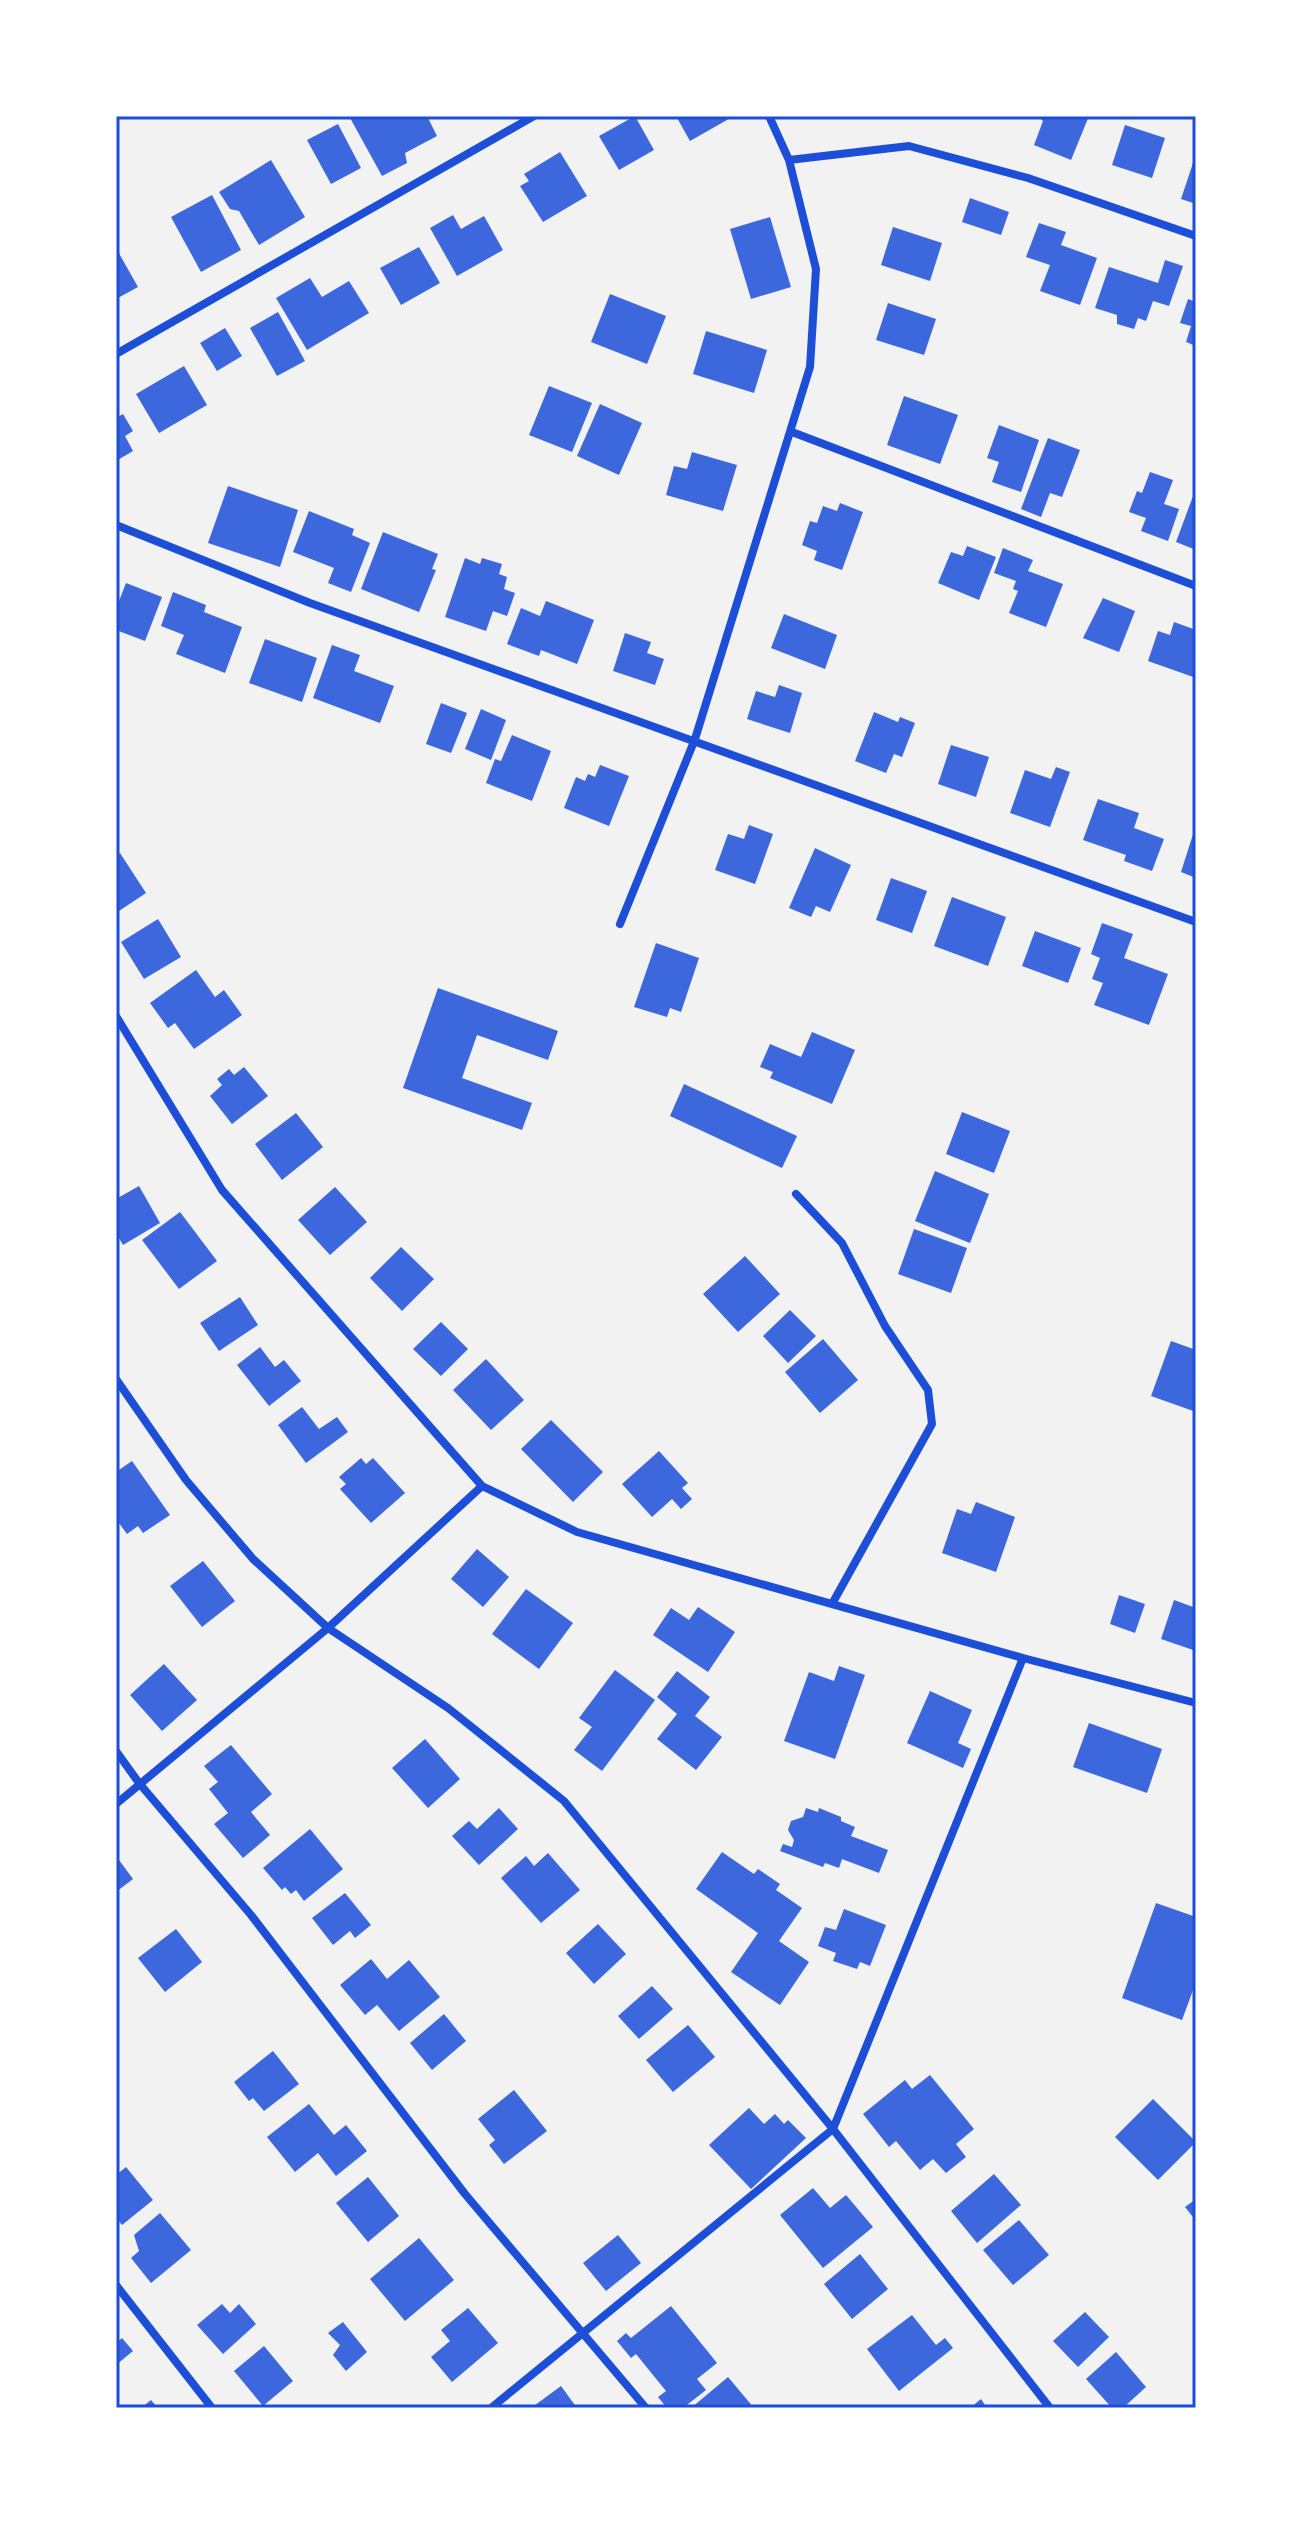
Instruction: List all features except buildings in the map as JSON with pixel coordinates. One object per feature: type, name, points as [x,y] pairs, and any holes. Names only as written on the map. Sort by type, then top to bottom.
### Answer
[{"type":"street","points":[[116,354],[534,116]]},
{"type":"street","points":[[620,924],[695,739],[810,367],[816,269],[789,160],[769,116]]},
{"type":"street","points":[[789,160],[909,146],[1028,178],[1196,236]]},
{"type":"street","points":[[792,432],[1196,586]]},
{"type":"street","points":[[116,525],[310,603],[695,739],[1196,922]]},
{"type":"street","points":[[116,1016],[222,1190],[482,1486],[577,1532],[1023,1658],[1196,1703]]},
{"type":"street","points":[[796,1194],[842,1243],[885,1326],[928,1390],[932,1424],[832,1604]]},
{"type":"street","points":[[116,1379],[186,1480],[253,1559],[328,1628],[448,1708],[564,1801],[833,2129],[1050,2408]]},
{"type":"street","points":[[116,1804],[328,1628],[482,1486]]},
{"type":"street","points":[[491,2408],[833,2129],[1023,1658]]},
{"type":"street","points":[[116,1751],[139,1783],[251,1915],[465,2194],[586,2333],[646,2408]]},
{"type":"street","points":[[116,2285],[212,2408]]}]
